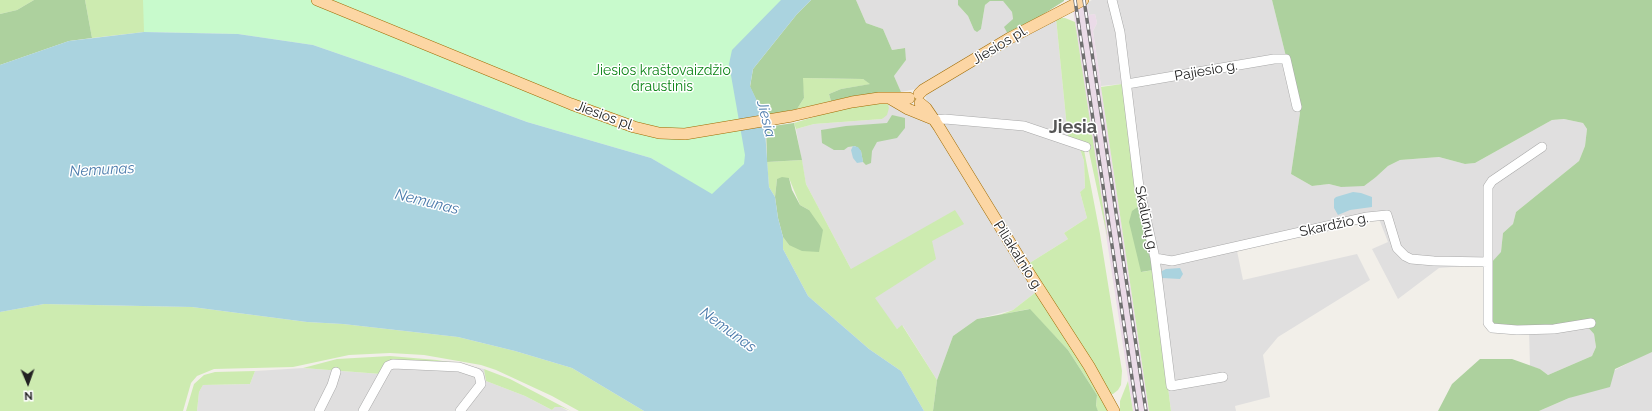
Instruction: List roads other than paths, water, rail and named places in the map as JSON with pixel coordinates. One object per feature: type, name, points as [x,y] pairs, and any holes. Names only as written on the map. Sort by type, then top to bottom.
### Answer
[{"type":"main road","name":"Jiesios pl.","points":[[317,0],[524,85],[634,127],[672,135],[771,120],[852,102],[879,98],[916,99],[923,90],[1010,38],[1083,0]]},
{"type":"main road","points":[[891,98],[908,109],[935,120]]},
{"type":"main road","name":"Piliakalnio g.","points":[[916,99],[935,120],[1021,261],[1089,366],[1114,411]]},
{"type":"street","name":"Skalūnų g.","points":[[1112,0],[1118,20],[1139,187],[1155,258],[1171,386],[1223,377]]},
{"type":"street","name":"Pajiesio g.","points":[[1127,84],[1274,59],[1286,59],[1297,107]]},
{"type":"street","points":[[935,120],[945,119],[1024,126],[1086,147]]},
{"type":"street","points":[[1542,146],[1492,181],[1488,187],[1488,323],[1492,328],[1517,330],[1554,328],[1590,323]]},
{"type":"street","name":"Skardžio g.","points":[[1155,258],[1172,261],[1367,217],[1387,215],[1398,248],[1405,256],[1411,259],[1488,262]]},
{"type":"street","points":[[363,411],[388,366],[393,364],[459,367],[477,373],[481,384],[460,411]]},
{"type":"street","points":[[319,411],[332,386],[336,372]]},
{"type":"water","name":"Nemunas","points":[[781,0],[811,0],[797,14],[753,69],[750,86],[764,116],[769,187],[775,197],[783,237],[783,249],[808,296],[869,349],[901,371],[924,411],[644,411],[572,368],[515,351],[458,337],[343,324],[307,322],[192,307],[44,304],[0,312],[0,65],[69,41],[144,32],[238,34],[313,45],[400,75],[527,122],[651,158],[712,194],[744,164],[745,155],[729,64],[732,50]]},
{"type":"water","points":[[853,146],[858,147],[861,151],[863,162],[857,163],[853,158],[851,150]]},
{"type":"water","points":[[1353,192],[1372,197],[1372,207],[1350,210],[1338,215],[1334,208],[1334,199]]},
{"type":"water","points":[[1180,268],[1183,274],[1180,279],[1162,278],[1160,272],[1166,269]]},
{"type":"railway","points":[[1075,0],[1137,411]]},
{"type":"railway","points":[[1084,0],[1146,411]]},
{"type":"district","name":"Jiesia","points":[[1073,128]]},
{"type":"park label","name":"Jiesios kraštovaizdžio draustinis","points":[[662,80]]}]
